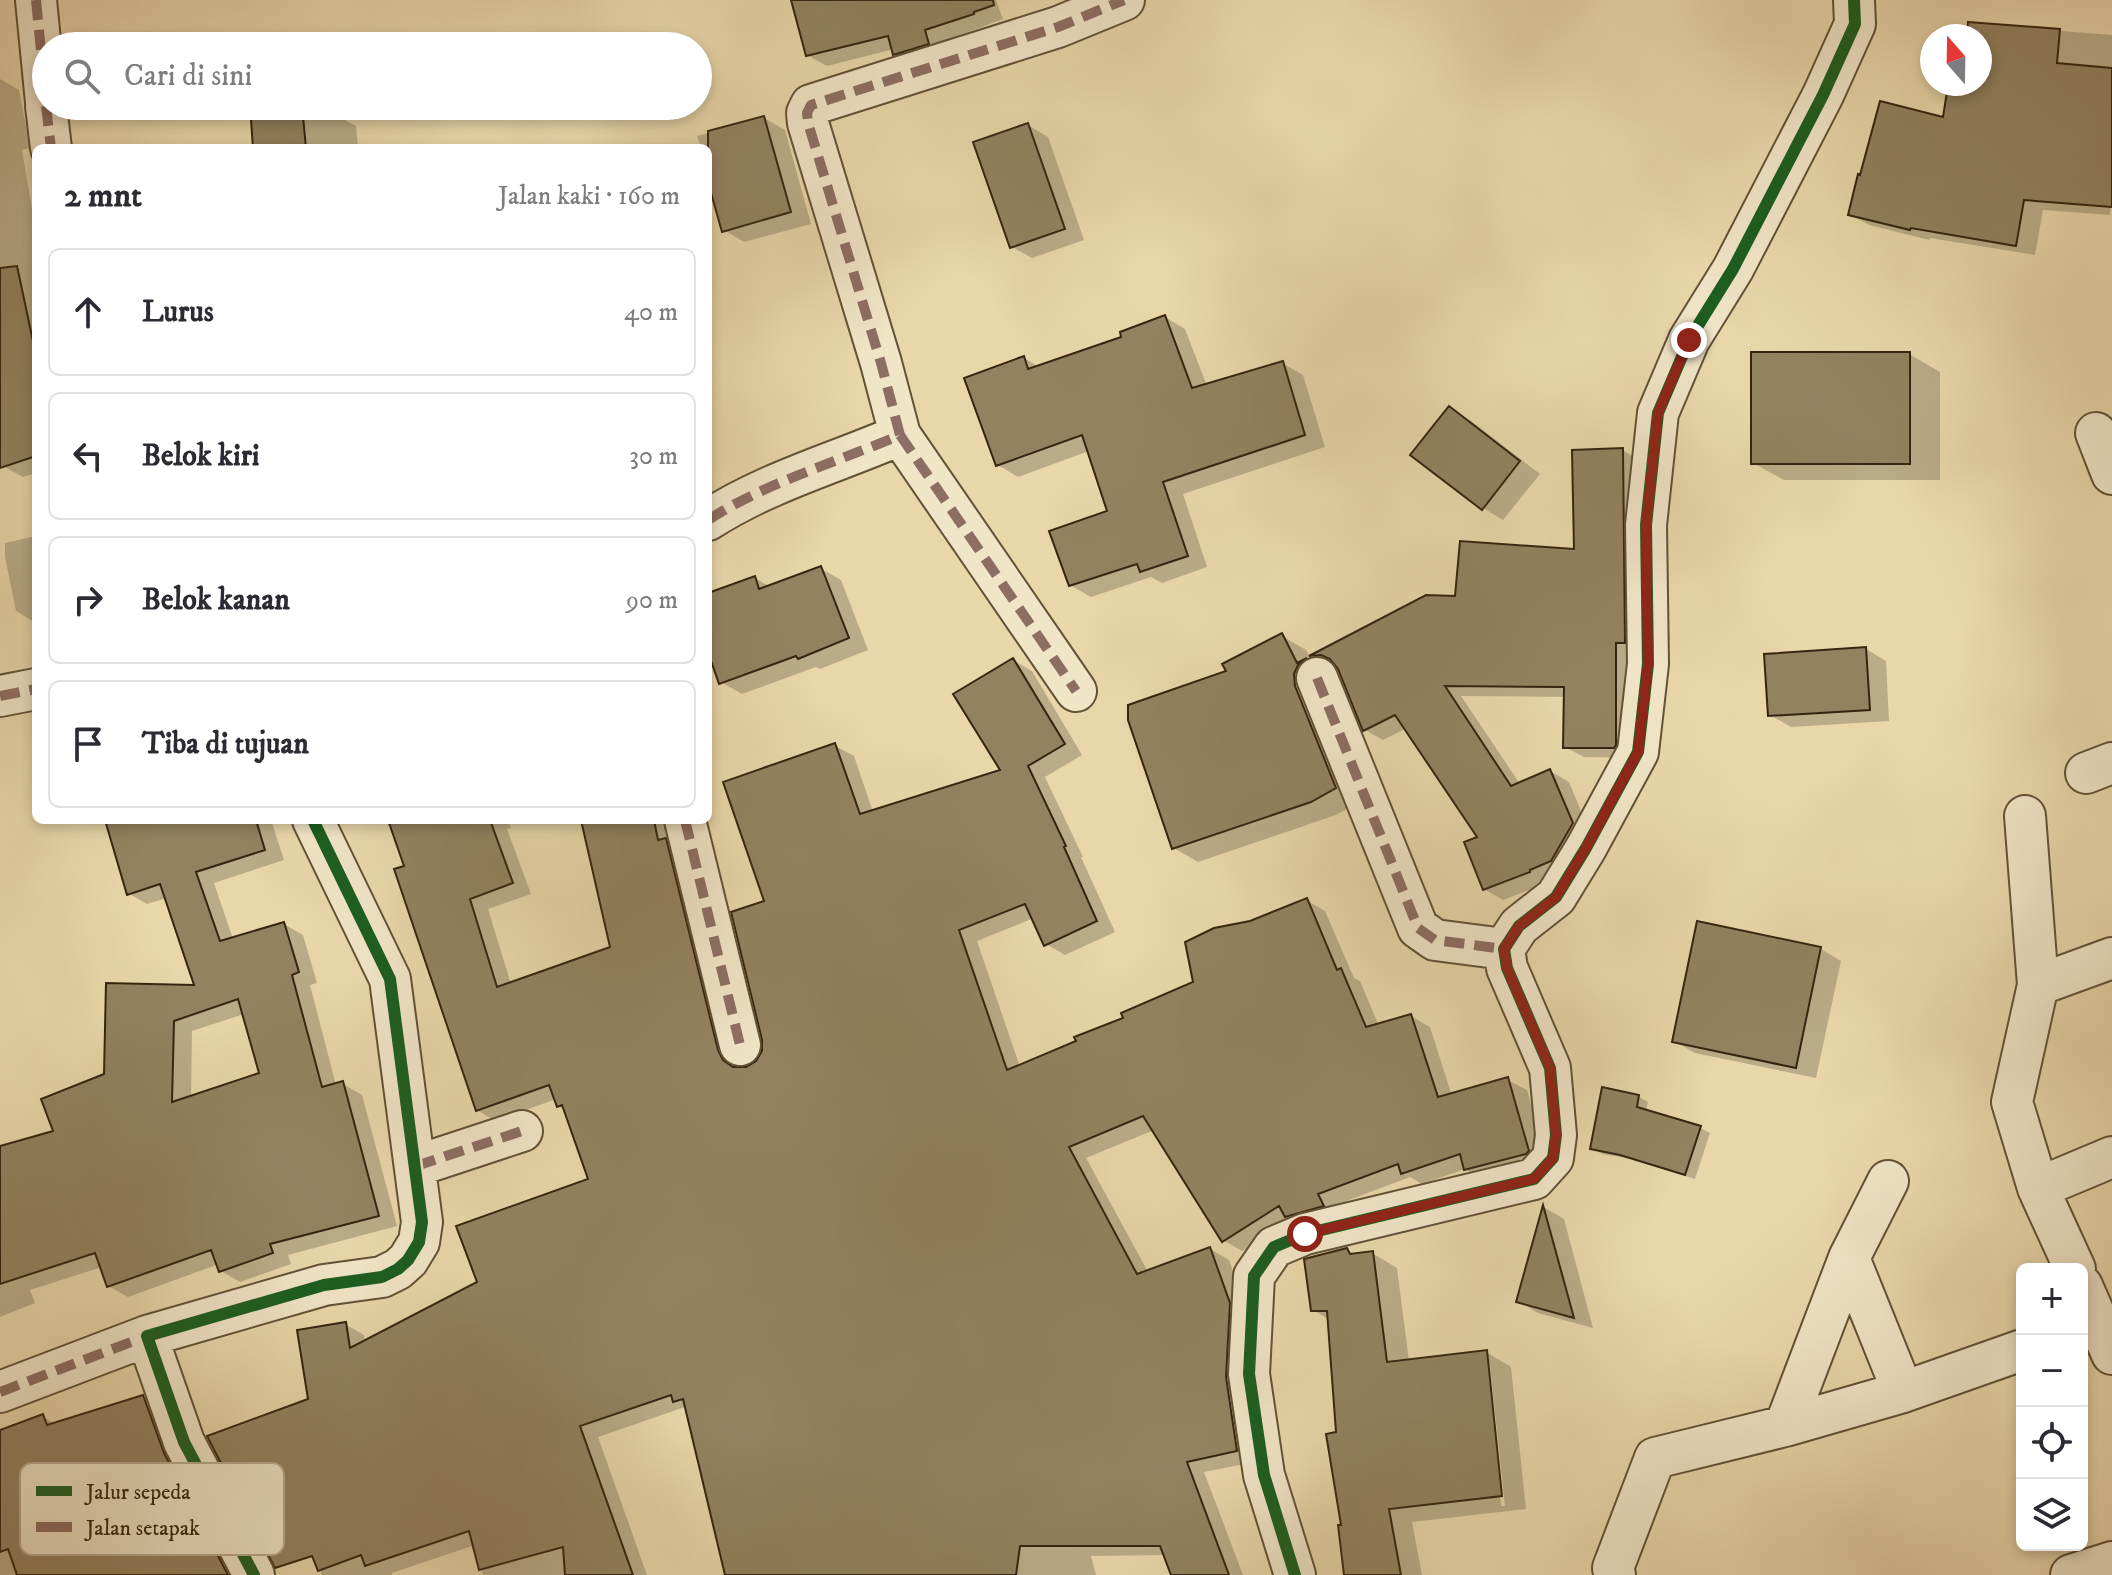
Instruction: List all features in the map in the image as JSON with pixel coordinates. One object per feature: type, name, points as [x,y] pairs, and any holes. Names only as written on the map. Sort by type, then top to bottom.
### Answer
[{"type":"street","points":[[36,0],[39,32]]},
{"type":"street","points":[[1076,691],[900,435],[807,113],[811,105],[1058,27],[1124,0]]},
{"type":"street","points":[[1295,1575],[1264,1475],[1249,1374],[1254,1276],[1274,1247],[1305,1234],[1534,1179],[1553,1158],[1556,1135],[1550,1068],[1507,968],[1504,949],[1519,926],[1556,897],[1638,752],[1648,664],[1646,525],[1658,413],[1689,340],[1733,269],[1823,95],[1855,24],[1854,0]]},
{"type":"street","points":[[48,120],[51,144]]},
{"type":"street","points":[[2096,433],[2112,474]]},
{"type":"street","points":[[712,518],[764,488],[900,435]]},
{"type":"street","points":[[1317,678],[1418,928],[1435,940],[1504,949]]},
{"type":"street","points":[[0,696],[32,690]]},
{"type":"street","points":[[2025,816],[2038,985],[2012,1102],[2038,1188],[2072,1263]]},
{"type":"street","points":[[0,1392],[147,1336],[324,1285],[382,1277],[408,1260],[419,1242],[422,1222],[416,1166],[390,979],[315,824]]},
{"type":"street","points":[[686,824],[740,1045]]},
{"type":"street","points":[[2038,985],[2112,958]]},
{"type":"street","points":[[416,1166],[522,1131]]},
{"type":"street","points":[[2038,1188],[2112,1157]]},
{"type":"street","points":[[1785,1426],[1849,1258],[1888,1181]]},
{"type":"street","points":[[1849,1258],[1903,1392]]},
{"type":"street","points":[[2088,1304],[2098,1335]]},
{"type":"street","points":[[147,1336],[184,1442],[195,1463]]},
{"type":"street","points":[[1615,1575],[1613,1568],[1655,1458],[1785,1426],[1903,1392],[2016,1352]]},
{"type":"street","points":[[245,1555],[254,1575]]},
{"type":"street","points":[[2071,1575],[2112,1562]]},
{"type":"building","points":[[791,0],[993,0],[994,5],[925,30],[929,44],[893,55],[888,36],[806,56]]},
{"type":"building","points":[[1968,22],[2060,29],[2057,63],[2112,68],[2112,207],[2024,200],[2016,246],[1910,230],[1848,215],[1880,101],[1943,117],[1946,96],[1992,96],[1992,24]]},
{"type":"building","points":[[764,116],[791,212],[722,232],[712,196],[712,144],[708,144],[708,131]]},
{"type":"building","points":[[251,120],[303,120],[306,144],[253,144]]},
{"type":"building","points":[[1028,123],[1065,229],[1010,248],[973,142]]},
{"type":"building","points":[[17,266],[32,336],[32,457],[0,468],[0,268]]},
{"type":"building","points":[[1165,315],[1192,388],[1283,361],[1305,435],[1163,482],[1188,556],[1140,572],[1137,564],[1069,586],[1049,531],[1107,511],[1082,435],[996,466],[964,378],[1024,356],[1028,369],[1121,337],[1120,332]]},
{"type":"building","points":[[1751,352],[1910,352],[1910,464],[1751,464]]},
{"type":"building","points":[[1449,406],[1520,461],[1482,510],[1410,455]]},
{"type":"building","points":[[1623,448],[1625,643],[1616,643],[1614,748],[1563,748],[1564,687],[1445,686],[1511,786],[1550,769],[1573,823],[1551,861],[1483,890],[1464,842],[1477,837],[1395,715],[1363,731],[1338,669],[1330,659],[1321,655],[1309,656],[1426,595],[1455,596],[1460,541],[1574,549],[1572,450]]},
{"type":"building","points":[[821,566],[849,638],[798,659],[796,656],[719,684],[712,664],[712,592],[755,576],[759,589]]},
{"type":"building","points":[[1282,633],[1297,663],[1307,658],[1298,665],[1294,674],[1295,686],[1336,788],[1311,802],[1172,849],[1128,720],[1128,705],[1226,671],[1222,664]]},
{"type":"building","points":[[1866,647],[1870,710],[1768,716],[1764,654]]},
{"type":"building","points":[[1013,658],[1065,744],[1028,766],[1097,921],[1044,946],[1025,904],[959,930],[1007,1070],[1076,1041],[1074,1037],[1123,1018],[1121,1013],[1193,982],[1185,942],[1214,928],[1250,921],[1307,898],[1337,970],[1341,968],[1366,1027],[1411,1014],[1438,1097],[1508,1077],[1529,1151],[1526,1154],[1464,1170],[1460,1154],[1401,1174],[1398,1164],[1318,1194],[1324,1206],[1285,1217],[1279,1206],[1222,1242],[1143,1116],[1069,1147],[1137,1274],[1210,1247],[1230,1303],[1226,1377],[1237,1451],[1187,1462],[1229,1575],[1171,1575],[1160,1546],[1020,1546],[1016,1575],[725,1575],[683,1399],[673,1402],[671,1395],[580,1426],[633,1575],[565,1575],[563,1547],[479,1570],[469,1531],[365,1566],[361,1555],[318,1571],[312,1556],[275,1568],[268,1555],[284,1555],[284,1463],[221,1463],[207,1436],[308,1399],[297,1330],[346,1322],[350,1348],[477,1282],[456,1226],[588,1179],[562,1105],[557,1107],[549,1085],[476,1111],[394,869],[404,866],[389,824],[491,824],[513,883],[470,899],[497,987],[610,947],[582,824],[655,824],[658,840],[666,838],[718,1050],[723,1060],[733,1067],[746,1067],[756,1061],[762,1051],[762,1040],[731,912],[764,901],[723,782],[835,743],[860,814],[1000,770],[953,694]]},
{"type":"building","points":[[106,824],[257,824],[265,850],[196,872],[220,941],[284,922],[299,972],[292,975],[322,1087],[343,1081],[379,1216],[270,1244],[273,1253],[219,1272],[211,1250],[107,1287],[95,1253],[0,1284],[0,1146],[53,1131],[41,1099],[104,1074],[106,983],[194,985],[160,884],[127,895]],"holes":[[[238,999],[259,1073],[172,1102],[174,1021]]]},
{"type":"building","points":[[1697,921],[1821,947],[1796,1068],[1672,1042]]},
{"type":"building","points":[[1602,1087],[1639,1095],[1637,1107],[1701,1126],[1685,1175],[1590,1149]]},
{"type":"building","points":[[1543,1205],[1574,1318],[1516,1302]]},
{"type":"building","points":[[1347,1248],[1350,1254],[1373,1251],[1387,1362],[1487,1350],[1502,1496],[1389,1509],[1401,1575],[1344,1575],[1338,1525],[1341,1525],[1326,1434],[1336,1432],[1327,1311],[1311,1311],[1304,1259]]},
{"type":"building","points":[[143,1395],[169,1463],[20,1463],[20,1555],[218,1555],[228,1575],[17,1575],[8,1549],[0,1552],[0,1430],[43,1414],[47,1425]]},
{"type":"marked path","points":[[36,0],[39,32]]},
{"type":"marked path","points":[[712,518],[778,484],[900,435],[808,123],[807,113],[811,105],[1058,27],[1124,0]]},
{"type":"marked path","points":[[48,120],[51,144]]},
{"type":"marked path","points":[[900,435],[1076,691]]},
{"type":"marked path","points":[[1317,678],[1418,928],[1435,940],[1504,949]]},
{"type":"marked path","points":[[0,696],[32,690]]},
{"type":"marked path","points":[[686,824],[740,1045]]},
{"type":"marked path","points":[[416,1166],[522,1131]]},
{"type":"marked path","points":[[0,1392],[147,1336]]},
{"type":"cycle path","points":[[1295,1575],[1264,1475],[1249,1374],[1254,1276],[1274,1247],[1305,1234],[1534,1179],[1553,1158],[1556,1135],[1550,1068],[1507,968],[1504,949],[1519,926],[1556,897],[1638,752],[1648,664],[1646,525],[1658,413],[1689,340],[1733,269],[1823,95],[1855,24],[1854,0]]},
{"type":"cycle path","points":[[195,1463],[184,1442],[147,1336],[324,1285],[382,1277],[408,1260],[419,1242],[422,1222],[390,979],[315,824]]},
{"type":"cycle path","points":[[243,1555],[254,1575]]},
{"type":"route","points":[[1305,1234],[1534,1179],[1553,1158],[1556,1135],[1550,1068],[1507,968],[1504,949],[1519,926],[1556,897],[1638,752],[1648,664],[1646,525],[1658,413],[1689,340]]}]
